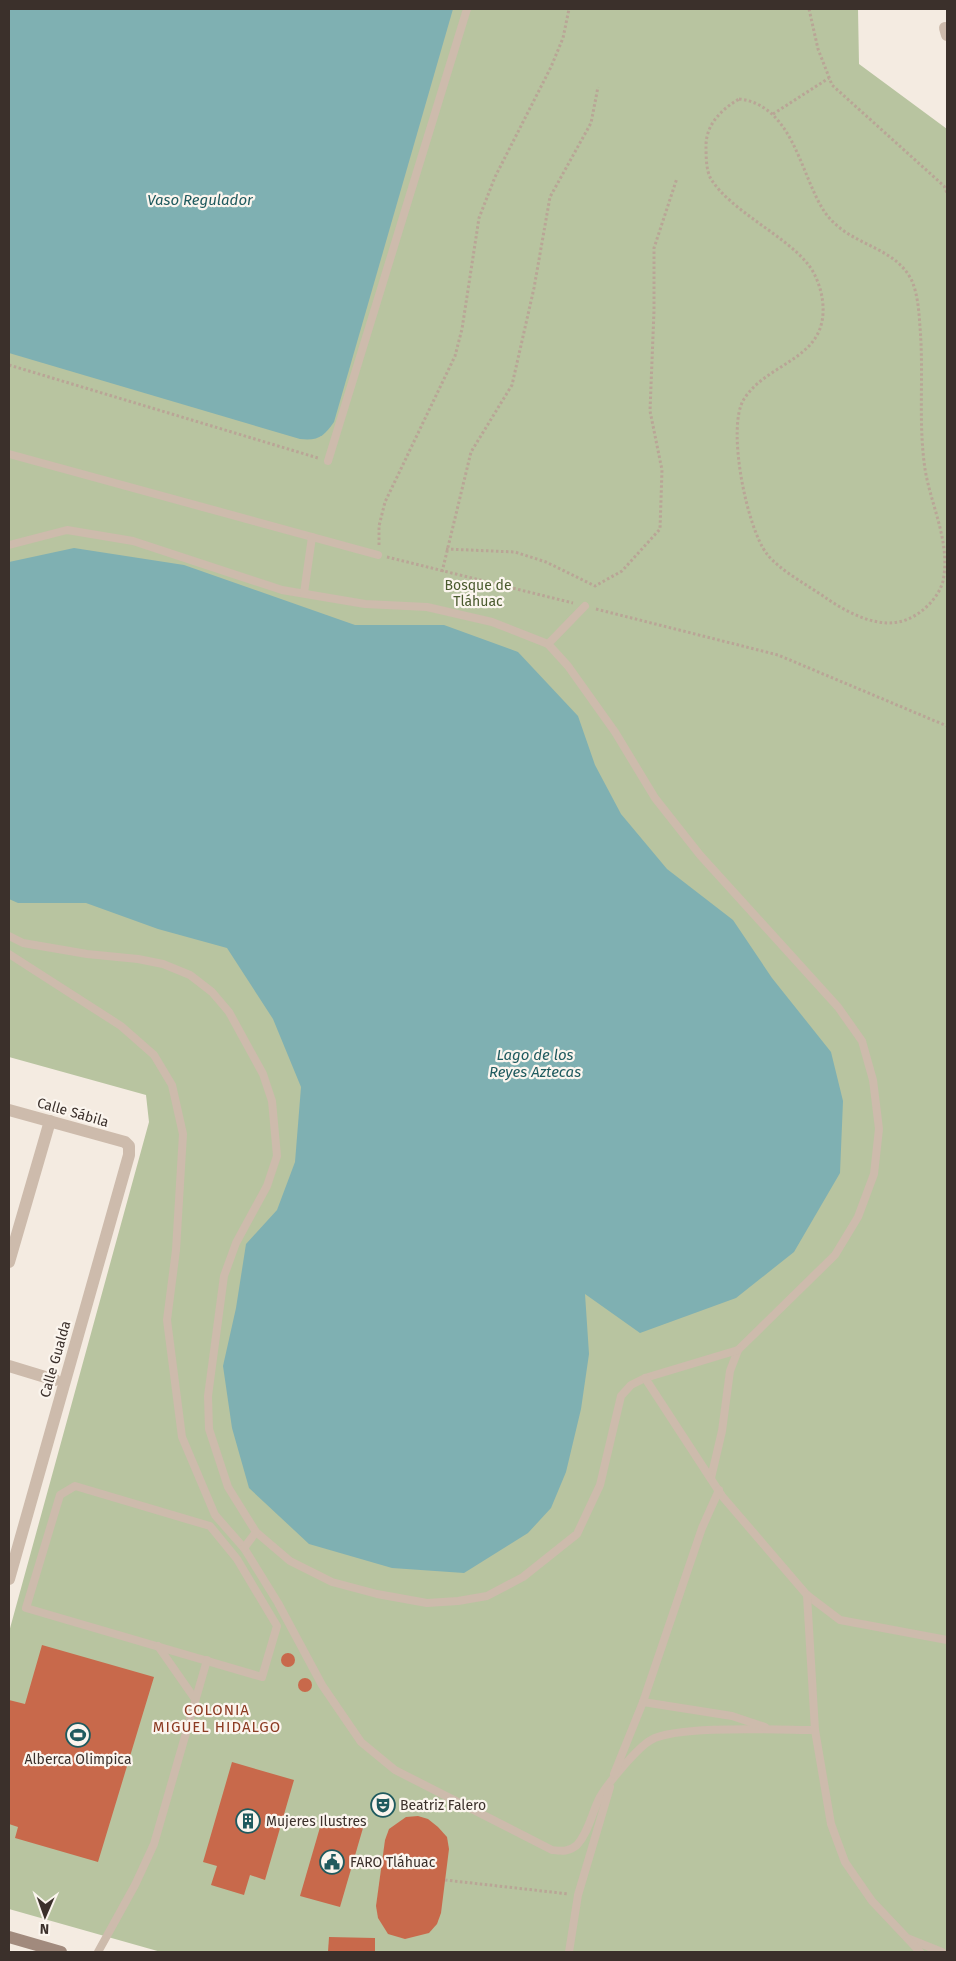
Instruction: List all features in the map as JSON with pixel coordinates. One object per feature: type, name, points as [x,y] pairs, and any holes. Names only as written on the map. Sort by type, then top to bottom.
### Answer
[{"type":"main road","points":[[9,1937],[61,1952]]},
{"type":"street","name":"Calle Sábila","points":[[9,1110],[125,1142],[129,1146]]},
{"type":"street","points":[[9,1262],[50,1121]]},
{"type":"street","name":"Calle Gualda","points":[[9,1579],[129,1155],[129,1146]]},
{"type":"street","points":[[9,1366],[55,1380]]},
{"type":"lane","points":[[328,461],[467,9]]},
{"type":"lane","points":[[9,454],[378,554]]},
{"type":"lane","points":[[9,545],[67,530],[133,541],[282,590],[365,604],[428,607],[492,622],[548,644],[568,666],[615,732],[654,798],[688,841],[838,1007],[862,1041],[873,1080],[879,1129],[874,1174],[858,1217],[835,1255],[738,1350],[730,1371],[722,1431],[711,1478]]},
{"type":"lane","points":[[304,593],[312,537]]},
{"type":"lane","points":[[548,644],[585,606]]},
{"type":"lane","points":[[9,936],[23,943],[163,964],[190,975],[212,992],[229,1012],[263,1074],[272,1101],[278,1156],[267,1186],[236,1243],[224,1276],[208,1396],[209,1429],[228,1487],[256,1532],[290,1561],[332,1582],[368,1592],[427,1603],[458,1601],[487,1596],[523,1577],[576,1534],[600,1485],[621,1396],[631,1385],[645,1378],[738,1350]]},
{"type":"lane","points":[[9,954],[121,1026],[154,1056],[172,1086],[183,1134],[176,1250],[167,1320],[182,1437],[215,1515],[244,1548],[278,1603],[322,1684],[361,1742],[395,1770],[552,1850],[567,1851],[576,1845],[600,1797],[613,1777],[651,1740],[684,1731],[815,1730]]},
{"type":"lane","points":[[645,1378],[719,1490],[807,1595],[840,1620],[947,1640]]},
{"type":"lane","points":[[75,1486],[210,1526],[237,1559],[277,1626],[262,1677],[207,1660],[26,1608],[60,1495],[75,1486]]},
{"type":"lane","points":[[569,1952],[578,1895],[613,1777],[643,1702],[690,1561],[719,1490]]},
{"type":"lane","points":[[244,1548],[256,1532]]},
{"type":"lane","points":[[807,1595],[815,1730],[831,1824],[845,1862],[872,1901],[920,1952]]},
{"type":"lane","points":[[158,1646],[195,1699]]},
{"type":"lane","points":[[98,1952],[135,1885],[154,1844],[207,1660]]},
{"type":"lane","points":[[643,1702],[732,1716],[772,1729]]},
{"type":"lane","points":[[907,1938],[942,1952]]},
{"type":"path","points":[[569,9],[563,38],[551,67],[495,177],[479,218],[465,310],[455,356],[385,502],[380,526],[378,554],[442,572],[778,655],[947,726]]},
{"type":"path","points":[[809,9],[818,49],[832,85],[944,186],[947,193]]},
{"type":"path","points":[[772,114],[829,78]]},
{"type":"path","points":[[442,572],[471,452],[512,385],[534,288],[550,197],[590,124],[598,87]]},
{"type":"path","points":[[739,99],[762,104],[772,114],[793,144],[824,210],[841,231],[890,256],[903,267],[913,284],[919,313],[922,352],[921,436],[931,499],[945,555],[942,584],[936,597],[924,610],[906,621],[884,622],[869,620],[835,604],[769,558],[762,547],[755,529],[739,466],[736,433],[738,414],[743,400],[753,388],[810,348],[820,330],[823,313],[821,290],[808,264],[727,196],[710,177],[706,139],[715,119],[727,106],[739,99]]},
{"type":"path","points":[[446,550],[515,552],[546,562],[595,586],[622,571],[660,529],[662,470],[650,411],[654,311],[654,248],[677,178]]},
{"type":"path","points":[[9,365],[328,461]]},
{"type":"path","points":[[445,1880],[578,1895]]},
{"type":"green space","name":"Bosque de Tláhuac","points":[[9,9],[858,9],[859,64],[947,129],[947,1952],[161,1952],[9,1909],[9,1632],[149,1122],[146,1095],[9,1057]]},
{"type":"water","name":"Vaso Regulador","points":[[9,9],[453,9],[334,422],[324,434],[312,439],[300,439],[9,353]]},
{"type":"water","name":"Lago de los Reyes Aztecas","points":[[74,548],[184,565],[355,625],[444,625],[518,652],[578,716],[595,765],[621,814],[667,869],[733,920],[772,978],[831,1052],[843,1101],[840,1173],[794,1252],[736,1298],[640,1333],[585,1294],[589,1354],[581,1409],[566,1472],[551,1508],[528,1533],[464,1573],[392,1568],[309,1544],[249,1488],[232,1428],[223,1366],[236,1308],[246,1244],[277,1210],[295,1162],[301,1087],[273,1019],[227,948],[158,929],[86,903],[18,903],[9,899],[9,562]]},
{"type":"building","points":[[42,1645],[154,1677],[98,1862],[15,1838],[18,1827],[9,1824],[9,1700],[25,1704]]},
{"type":"building","points":[[285,1653],[291,1653],[295,1660],[291,1667],[285,1667],[281,1663],[281,1657]]},
{"type":"building","points":[[302,1678],[308,1678],[312,1685],[308,1692],[302,1692],[298,1688],[298,1682]]},
{"type":"building","name":"Mujeres Ilustres","points":[[232,1762],[294,1780],[265,1880],[250,1875],[244,1895],[211,1885],[217,1866],[203,1862]]},
{"type":"building","points":[[418,1816],[428,1819],[438,1827],[447,1837],[449,1849],[441,1913],[437,1924],[429,1933],[405,1939],[388,1934],[378,1918],[376,1906],[385,1840],[389,1829],[406,1817]]},
{"type":"building","name":"FARO Tláhuac","points":[[323,1817],[363,1828],[340,1907],[300,1896]]},
{"type":"building","points":[[329,1937],[375,1938],[375,1952],[328,1952]]},
{"type":"place","name":"Alberca Olimpica","points":[[78,1735]]},
{"type":"place","name":"Beatriz Falero","points":[[383,1805]]},
{"type":"place","name":"Mujeres Ilustres","points":[[248,1821]]},
{"type":"place","name":"FARO Tláhuac","points":[[332,1862]]},
{"type":"district","name":"COLONIA MIGUEL HIDALGO","points":[[217,1718]]}]
